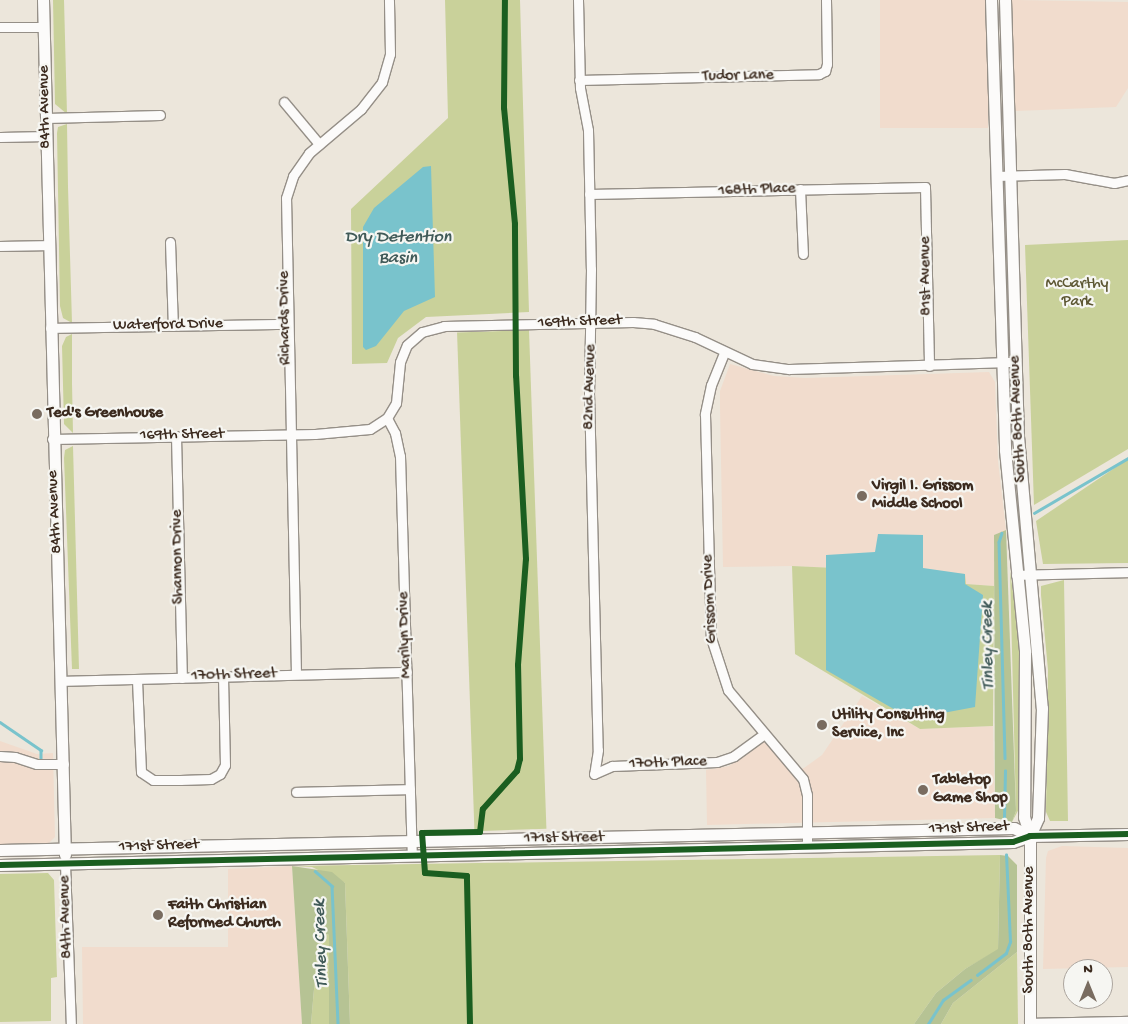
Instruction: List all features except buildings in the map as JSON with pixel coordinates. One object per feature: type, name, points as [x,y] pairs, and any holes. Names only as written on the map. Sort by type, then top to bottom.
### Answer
[{"type":"street","name":"84th Avenue","points":[[43,0],[52,439],[62,681],[65,864],[71,1024]]},
{"type":"street","name":"Richards Drive","points":[[296,674],[286,324],[286,198],[300,165],[319,144],[361,109],[382,82],[390,54],[389,0]]},
{"type":"street","name":"82nd Avenue","points":[[578,0],[579,80],[588,130],[592,322],[589,393],[598,750],[594,774]]},
{"type":"street","name":"Tudor Lane","points":[[579,80],[819,74],[825,71],[827,64],[826,0]]},
{"type":"street","name":"South 80th Avenue","points":[[991,0],[1001,363],[1008,504],[1025,652],[1024,817],[1030,836],[1030,1024]]},
{"type":"street","name":"South 80th Avenue","points":[[1005,0],[1019,448],[1042,708],[1038,818],[1030,836]]},
{"type":"street","points":[[0,28],[44,27]]},
{"type":"street","points":[[284,102],[319,144]]},
{"type":"street","points":[[46,118],[160,115]]},
{"type":"street","points":[[0,137],[47,136]]},
{"type":"street","points":[[996,176],[1065,174],[1097,181],[1128,180]]},
{"type":"street","name":"168th Place","points":[[589,194],[925,187]]},
{"type":"street","name":"81st Avenue","points":[[925,187],[929,366]]},
{"type":"street","points":[[800,189],[803,254]]},
{"type":"street","points":[[170,242],[173,326]]},
{"type":"street","points":[[0,246],[48,245]]},
{"type":"street","name":"169th Street","points":[[52,439],[355,432],[370,429],[387,418],[398,395],[403,352],[414,338],[428,329],[592,322],[654,324],[695,337],[724,354],[752,364],[788,369],[1016,362]]},
{"type":"street","name":"Waterford Drive","points":[[50,328],[286,324]]},
{"type":"street","name":"Grissom Drive","points":[[724,354],[711,385],[705,414],[711,638],[728,690],[803,779],[808,795],[807,847]]},
{"type":"street","name":"Marilyn Drive","points":[[387,418],[395,433],[400,456],[412,856]]},
{"type":"street","name":"Shannon Drive","points":[[176,436],[182,678]]},
{"type":"street","points":[[1016,575],[1099,575],[1128,572]]},
{"type":"street","name":"170th Street","points":[[62,681],[407,672]]},
{"type":"street","points":[[136,680],[141,772],[153,780],[183,780],[211,779],[220,774],[225,765],[223,677]]},
{"type":"street","name":"170th Place","points":[[594,774],[612,766],[717,762],[734,756],[764,734]]},
{"type":"street","points":[[0,756],[15,757],[36,764],[64,764]]},
{"type":"street","points":[[296,792],[410,789]]},
{"type":"street","name":"171st Street","points":[[0,850],[1014,828],[1030,836]]},
{"type":"street","name":"171st Street","points":[[0,865],[1013,842],[1030,836],[1128,834]]},
{"type":"street","points":[[1030,1024],[1128,1021]]},
{"type":"shaded area","points":[[880,0],[988,0],[988,128],[880,128]]},
{"type":"shaded area","points":[[1011,0],[1128,2],[1128,88],[1116,107],[1014,111]]},
{"type":"shaded area","name":"Virgil I. Grissom Middle School","points":[[730,364],[774,376],[805,378],[989,372],[995,382],[998,461],[1006,530],[994,535],[994,586],[965,584],[965,574],[792,566],[723,567],[720,391]]},
{"type":"shaded area","points":[[862,696],[920,729],[993,726],[995,818],[707,825],[706,770],[729,766],[764,740],[792,772],[804,768],[822,755]]},
{"type":"shaded area","points":[[0,741],[37,754],[53,753],[55,837],[47,845],[0,847]]},
{"type":"shaded area","points":[[1062,846],[1128,848],[1128,967],[1113,967],[1113,959],[1063,959],[1063,969],[1043,969],[1046,858],[1048,851]]},
{"type":"shaded area","points":[[292,866],[302,1024],[83,1024],[82,947],[228,947],[228,869]]},
{"type":"green space","points":[[53,0],[64,0],[67,114],[55,104]]},
{"type":"green space","points":[[445,0],[520,0],[529,312],[426,317],[398,338],[387,363],[352,364],[351,209],[448,118]]},
{"type":"green space","points":[[67,124],[72,323],[63,318],[60,306],[57,133],[58,127]]},
{"type":"green space","name":"McCarthy Park","points":[[1128,240],[1128,449],[1034,505],[1025,245]]},
{"type":"green space","points":[[529,330],[546,829],[474,831],[457,333]]},
{"type":"green space","points":[[72,334],[73,433],[64,424],[62,346],[66,337]]},
{"type":"green space","points":[[73,446],[79,669],[72,669],[64,458],[65,450]]},
{"type":"green space","points":[[1128,459],[1128,563],[1043,564],[1036,521]]},
{"type":"green space","points":[[1006,530],[1016,811],[1012,822],[995,818],[994,535]]},
{"type":"green space","points":[[792,566],[965,574],[966,584],[994,586],[993,726],[920,729],[795,654]]},
{"type":"green space","points":[[1010,571],[1022,657],[1021,805],[1012,822],[1016,811]]},
{"type":"green space","points":[[1064,580],[1068,821],[1050,821],[1046,812],[1048,670],[1041,586]]},
{"type":"green space","points":[[1000,855],[998,950],[965,969],[936,993],[914,1024],[350,1024],[345,883],[312,867],[292,866]]},
{"type":"green space","points":[[1000,855],[1008,856],[1017,865],[1017,952],[953,1003],[941,1024],[914,1024],[936,993],[965,969],[998,949]]},
{"type":"green space","points":[[292,866],[332,872],[345,883],[350,1024],[329,1024],[329,935],[319,931],[311,1024],[302,1024]]},
{"type":"green space","points":[[48,873],[54,880],[57,977],[51,978],[51,1021],[0,1022],[0,874]]},
{"type":"green space","points":[[319,931],[329,935],[329,1024],[311,1024]]},
{"type":"green space","points":[[1017,952],[1018,1024],[941,1024],[953,1003]]},
{"type":"water","name":"Dry Detention Basin","points":[[431,166],[435,297],[404,311],[376,346],[366,350],[363,347],[363,227],[374,208],[423,167]]},
{"type":"water","points":[[878,534],[923,535],[923,568],[965,574],[965,584],[983,595],[975,707],[911,719],[826,670],[826,555],[875,552]]},
{"type":"waterway","name":"Tinley Creek","points":[[1034,513],[1128,458]]},
{"type":"waterway","name":"Tinley Creek","points":[[1002,533],[999,542],[1005,758]]},
{"type":"waterway","name":"Tinley Creek","points":[[0,722],[41,750],[41,758]]},
{"type":"waterway","name":"Tinley Creek","points":[[1004,818],[1005,771]]},
{"type":"waterway","name":"Tinley Creek","points":[[977,975],[1006,953],[1010,942],[1006,855]]},
{"type":"waterway","name":"Tinley Creek","points":[[315,871],[332,886],[338,1024]]},
{"type":"waterway","name":"Tinley Creek","points":[[928,1024],[943,1000],[971,980]]},
{"type":"cycle path","points":[[470,1024],[467,876],[425,873],[422,833],[480,832],[483,809],[517,771],[520,759],[518,665],[526,559],[516,376],[515,224],[504,108],[505,0]]},
{"type":"cycle path","points":[[0,865],[1013,842],[1030,836],[1128,834]]},
{"type":"place","name":"Ted's Greenhouse","points":[[37,414]]},
{"type":"place","name":"Virgil I. Grissom Middle School","points":[[862,496]]},
{"type":"place","name":"Utility Consulting Service, Inc","points":[[822,725]]},
{"type":"place","name":"Tabletop Game Shop","points":[[923,790]]},
{"type":"place","name":"Faith Christian Reformed Church","points":[[158,915]]}]
